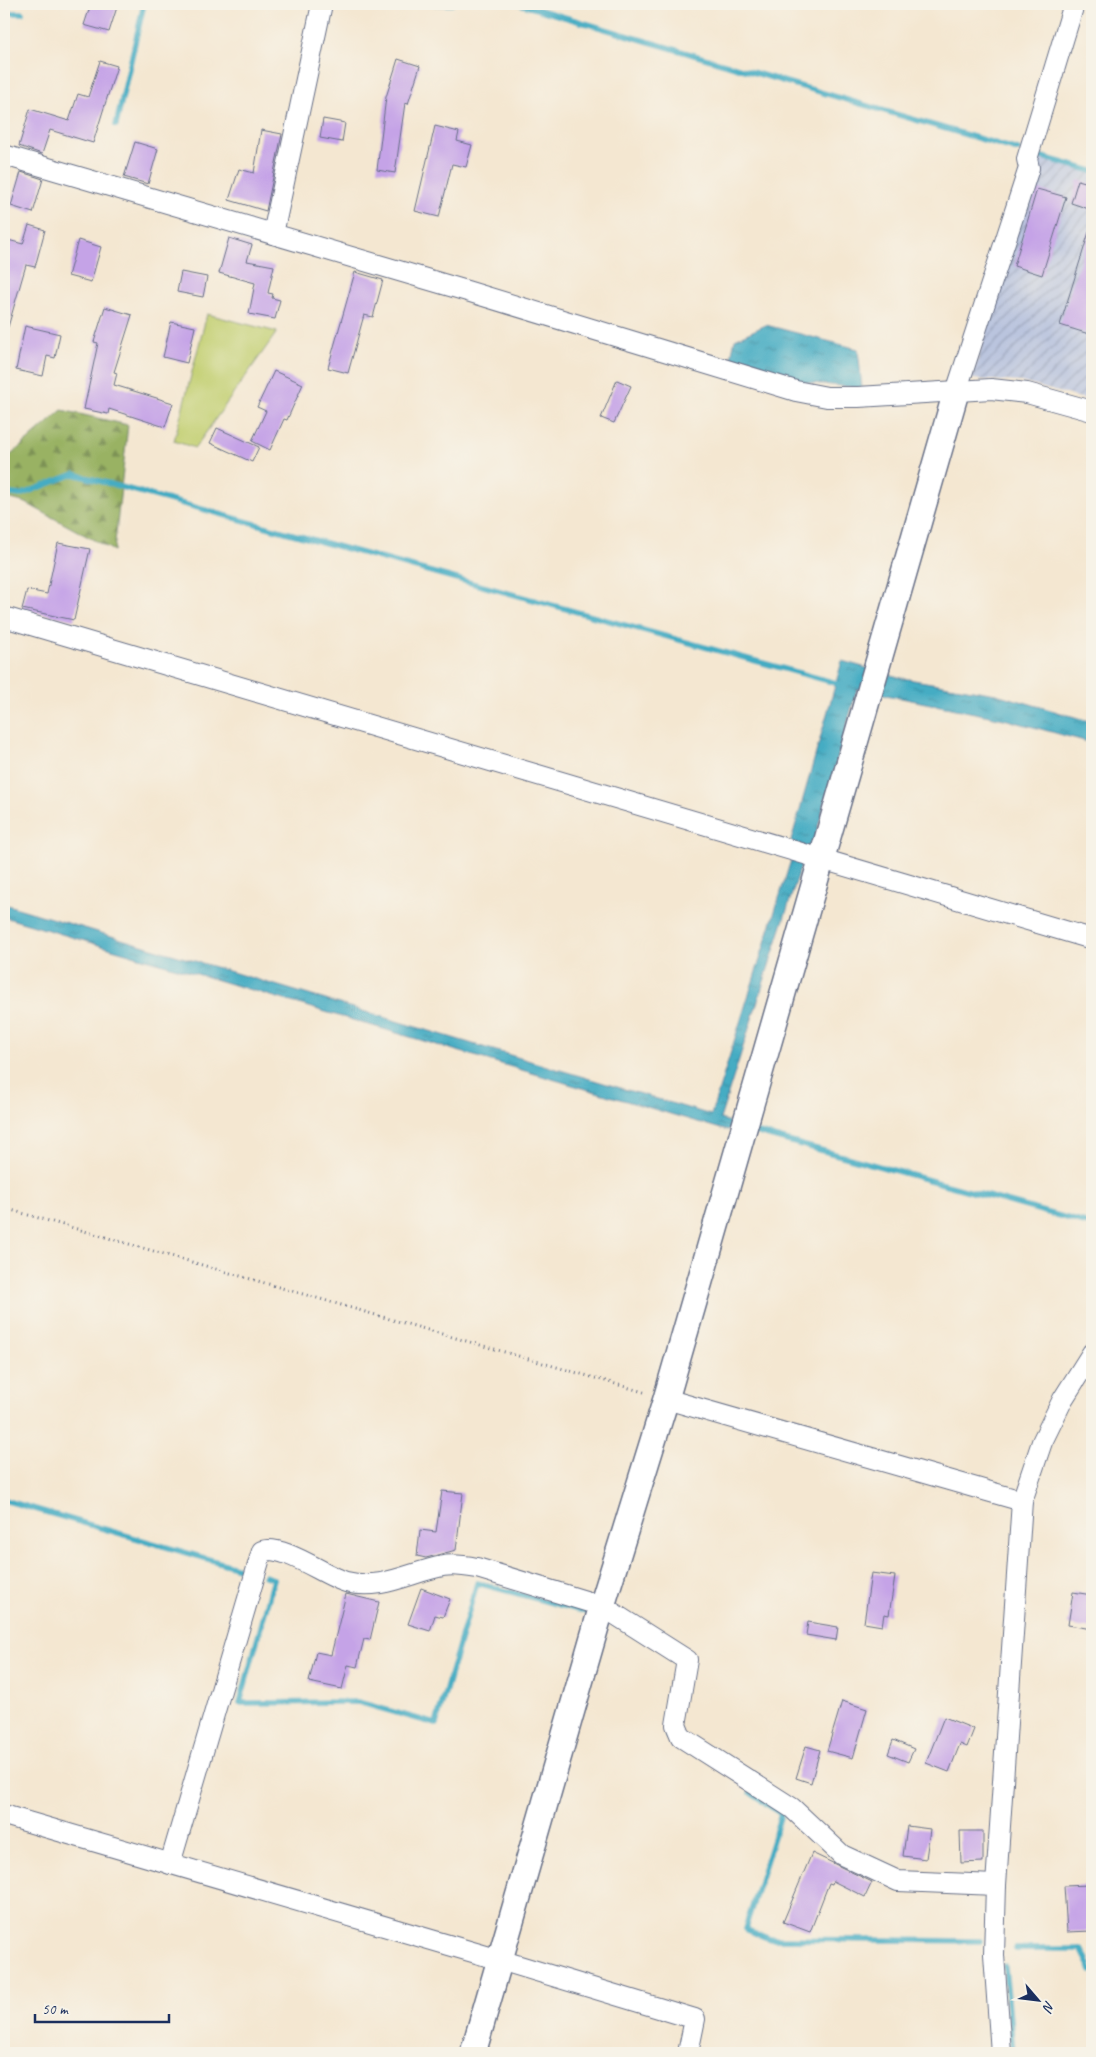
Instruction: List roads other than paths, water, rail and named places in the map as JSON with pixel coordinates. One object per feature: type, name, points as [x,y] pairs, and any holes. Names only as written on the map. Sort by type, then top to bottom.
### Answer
[{"type":"street","points":[[274,234],[322,4]]},
{"type":"street","points":[[473,2053],[602,1606],[666,1399],[738,1143],[822,860],[956,392],[1029,168],[1027,159],[1074,4]]},
{"type":"street","points":[[4,156],[274,234],[291,241],[476,294],[796,391],[827,397],[858,398],[991,389],[1027,393],[1092,411]]},
{"type":"street","points":[[4,616],[783,849],[1092,939]]},
{"type":"street","points":[[1001,2053],[994,1955],[996,1885],[1022,1501],[1042,1442],[1063,1399],[1091,1358]]},
{"type":"street","points":[[666,1399],[1022,1501]]},
{"type":"street","points":[[170,1864],[262,1552],[268,1549],[299,1559],[346,1582],[369,1584],[404,1579],[443,1566],[461,1565],[477,1568],[602,1606],[687,1660],[676,1725],[681,1736],[792,1808],[842,1855],[898,1880],[996,1885]]},
{"type":"street","points":[[4,1815],[696,2019],[688,2053]]},
{"type":"water","points":[[766,325],[858,349],[862,388],[802,382],[731,358],[735,339]]},
{"type":"water","points":[[842,661],[902,678],[996,694],[1092,722],[1092,743],[1004,719],[857,689],[812,848],[807,847],[720,1119],[730,1122],[731,1127],[728,1131],[4,917],[4,904],[711,1115],[796,844],[791,841]]},
{"type":"waterway","points":[[116,125],[144,4]]},
{"type":"waterway","points":[[433,4],[452,4]]},
{"type":"waterway","points":[[520,4],[1018,150]]},
{"type":"waterway","points":[[4,13],[22,13]]},
{"type":"waterway","points":[[1039,156],[1092,171]]},
{"type":"waterway","points":[[4,493],[20,495],[74,474],[836,683]]},
{"type":"waterway","points":[[755,1132],[1092,1225]]},
{"type":"waterway","points":[[4,1500],[246,1570]]},
{"type":"waterway","points":[[265,1576],[274,1579],[240,1703],[358,1702],[436,1724],[477,1583],[586,1612]]},
{"type":"waterway","points":[[669,1727],[668,1737],[677,1743]]},
{"type":"waterway","points":[[751,1793],[781,1814],[745,1929],[770,1939],[980,1941]]},
{"type":"waterway","points":[[1016,1949],[1081,1949],[1092,1970]]},
{"type":"waterway","points":[[1005,1966],[1013,2053]]}]
